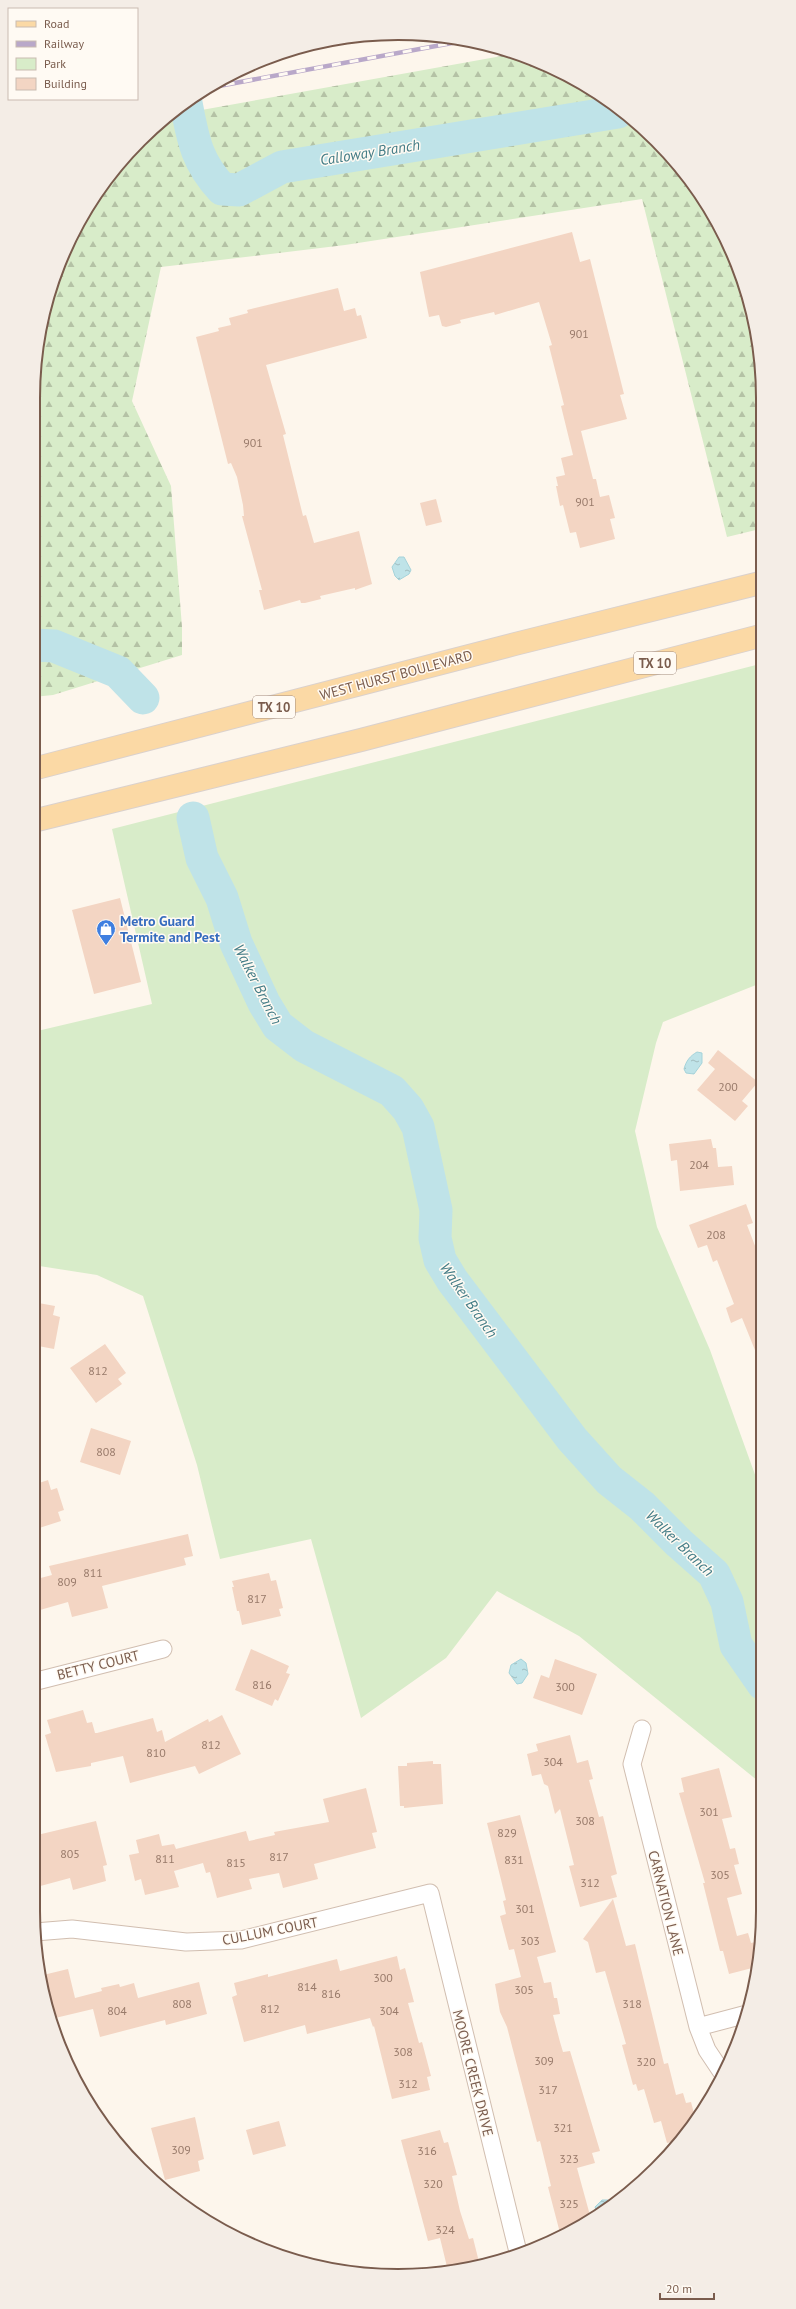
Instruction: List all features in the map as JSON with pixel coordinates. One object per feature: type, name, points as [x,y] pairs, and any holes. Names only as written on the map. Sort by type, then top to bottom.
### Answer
[{"type":"main road","name":"WEST HURST BOULEVARD","points":[[40,767],[515,644],[756,584]]},
{"type":"main road","name":"TX 10","points":[[40,819],[361,740],[550,689],[756,637]]},
{"type":"street","name":"BETTY COURT","points":[[40,1680],[163,1649]]},
{"type":"street","name":"CARNATION LANE","points":[[642,1729],[632,1764],[698,2027],[707,2050],[719,2069]]},
{"type":"street","name":"CULLUM COURT","points":[[41,1932],[72,1929],[186,1942],[241,1940],[430,1893]]},
{"type":"street","name":"MOORE CREEK DRIVE","points":[[430,1893],[517,2248]]},
{"type":"street","points":[[698,2027],[740,2016]]},
{"type":"green space","points":[[503,56],[535,67],[597,100],[634,129],[651,145],[682,180],[708,219],[729,261],[744,305],[753,351],[756,398],[756,530],[727,537],[642,199],[345,245],[161,267],[132,401],[171,486],[182,627],[182,655],[53,695],[40,696],[40,398],[43,351],[52,305],[67,261],[100,199],[129,162],[145,145],[180,114]]},
{"type":"green space","points":[[756,665],[756,985],[663,1022],[656,1043],[635,1131],[657,1227],[710,1350],[756,1477],[756,1779],[579,1636],[497,1591],[446,1658],[361,1718],[311,1539],[220,1559],[197,1465],[143,1296],[97,1275],[40,1266],[40,1030],[152,1004],[112,829]]},
{"type":"water","points":[[399,557],[404,557],[411,570],[409,574],[399,580],[395,576],[392,567]]},
{"type":"water","points":[[697,1052],[702,1053],[702,1063],[694,1074],[686,1073],[684,1069],[687,1061]]},
{"type":"water","points":[[521,1659],[526,1663],[528,1674],[522,1683],[517,1684],[509,1673],[511,1665]]},
{"type":"water","points":[[602,2200],[609,2200],[596,2210],[595,2207]]},
{"type":"building","points":[[572,232],[580,262],[590,259],[624,394],[620,395],[627,419],[581,431],[593,479],[596,479],[600,497],[609,495],[615,518],[610,519],[615,539],[580,548],[576,532],[570,533],[563,505],[560,506],[556,486],[558,486],[556,477],[565,475],[561,458],[573,455],[561,406],[564,405],[549,346],[552,345],[539,302],[495,315],[494,312],[460,320],[461,323],[446,327],[442,326],[439,315],[429,317],[420,272]]},
{"type":"building","points":[[338,288],[344,311],[355,308],[357,316],[361,315],[367,338],[266,365],[286,434],[283,435],[303,516],[306,515],[314,543],[359,531],[372,584],[355,590],[355,588],[320,596],[321,599],[305,603],[301,603],[300,600],[264,610],[259,590],[262,590],[242,516],[244,516],[243,505],[237,477],[231,463],[228,464],[196,337],[219,331],[218,328],[231,325],[229,318],[248,313],[247,310]]},
{"type":"building","points":[[436,499],[442,522],[426,526],[420,503]]},
{"type":"building","name":"Metro Guard Termite and Pest","points":[[120,898],[141,982],[94,994],[72,910]]},
{"type":"building","points":[[718,1050],[756,1080],[756,1084],[742,1101],[748,1106],[735,1121],[697,1090],[715,1069],[708,1063]]},
{"type":"building","points":[[711,1139],[713,1148],[716,1148],[718,1167],[732,1166],[734,1185],[680,1191],[677,1160],[671,1161],[669,1144]]},
{"type":"building","points":[[746,1204],[753,1223],[747,1225],[756,1248],[756,1353],[742,1318],[731,1323],[726,1308],[734,1304],[717,1260],[713,1262],[707,1245],[698,1248],[689,1225]]},
{"type":"building","points":[[40,1303],[55,1306],[53,1315],[60,1317],[54,1349],[40,1346]]},
{"type":"building","points":[[105,1344],[126,1373],[118,1379],[122,1384],[96,1403],[70,1368]]},
{"type":"building","points":[[91,1428],[131,1441],[120,1475],[80,1462]]},
{"type":"building","points":[[48,1480],[51,1490],[57,1488],[64,1510],[58,1512],[61,1521],[40,1528],[40,1483]]},
{"type":"building","points":[[188,1534],[193,1556],[184,1558],[186,1565],[102,1586],[108,1608],[72,1617],[68,1602],[40,1610],[40,1578],[52,1575],[49,1566]]},
{"type":"building","points":[[269,1573],[271,1581],[276,1580],[283,1608],[279,1609],[281,1616],[242,1625],[239,1611],[237,1611],[232,1581]]},
{"type":"building","points":[[251,1649],[289,1666],[286,1673],[290,1674],[278,1701],[275,1699],[272,1706],[235,1690]]},
{"type":"building","points":[[555,1659],[597,1674],[582,1715],[533,1698],[541,1675],[549,1678]]},
{"type":"building","points":[[83,1710],[87,1723],[92,1722],[95,1733],[153,1718],[157,1732],[162,1730],[165,1742],[208,1719],[209,1722],[222,1715],[241,1754],[199,1774],[195,1766],[130,1783],[123,1756],[91,1763],[91,1766],[56,1772],[45,1735],[51,1733],[47,1720]]},
{"type":"building","points":[[570,1735],[577,1763],[588,1760],[593,1779],[589,1780],[599,1817],[603,1816],[617,1874],[611,1876],[617,1897],[580,1907],[569,1866],[574,1865],[560,1809],[555,1814],[548,1786],[544,1784],[541,1774],[532,1776],[527,1754],[538,1751],[536,1744]]},
{"type":"building","points":[[433,1761],[433,1764],[441,1764],[443,1804],[404,1808],[404,1806],[400,1806],[398,1766],[407,1766],[407,1763]]},
{"type":"building","points":[[719,1768],[732,1817],[722,1819],[730,1849],[735,1848],[739,1864],[734,1865],[742,1894],[727,1898],[737,1936],[748,1933],[751,1943],[754,1942],[751,1968],[729,1974],[723,1951],[720,1951],[703,1883],[705,1883],[679,1793],[684,1792],[681,1778]]},
{"type":"building","points":[[366,1788],[377,1832],[372,1833],[376,1848],[314,1864],[318,1879],[283,1888],[279,1873],[249,1879],[252,1889],[217,1898],[210,1872],[206,1873],[203,1863],[174,1871],[179,1887],[145,1895],[141,1879],[135,1881],[129,1855],[139,1853],[136,1840],[159,1834],[162,1846],[174,1844],[176,1849],[246,1831],[249,1841],[275,1835],[274,1832],[329,1822],[323,1799]]},
{"type":"building","points":[[520,1815],[556,1952],[537,1957],[544,1983],[551,1982],[554,1998],[557,1998],[560,2014],[553,2015],[560,2042],[563,2052],[570,2051],[600,2151],[592,2153],[595,2163],[577,2168],[589,2214],[559,2230],[548,2187],[551,2186],[540,2141],[537,2142],[507,2027],[500,2012],[495,1984],[521,1977],[514,1949],[509,1950],[500,1916],[506,1914],[503,1901],[506,1900],[487,1823]]},
{"type":"building","points":[[96,1821],[107,1865],[103,1866],[106,1881],[73,1890],[70,1878],[40,1886],[40,1834]]},
{"type":"building","points":[[613,1899],[626,1946],[635,1944],[664,2064],[668,2063],[676,2095],[683,2093],[686,2103],[691,2102],[694,2113],[671,2142],[667,2143],[661,2121],[654,2123],[644,2089],[638,2091],[636,2084],[633,2085],[622,2045],[626,2044],[605,1971],[596,1973],[588,1942],[583,1939]]},
{"type":"building","points":[[397,1956],[400,1970],[405,1968],[414,2002],[408,2003],[419,2043],[422,2042],[431,2076],[427,2077],[430,2090],[392,2099],[374,2026],[373,2027],[370,2018],[307,2034],[305,2025],[244,2042],[232,1997],[237,1995],[234,1983],[268,1974],[268,1977],[337,1959],[340,1971]]},
{"type":"building","points":[[68,1969],[75,1998],[102,1991],[101,1988],[119,1984],[120,1987],[134,1983],[138,1998],[199,1982],[207,2014],[166,2025],[165,2020],[100,2037],[93,2009],[56,2018],[46,1974]]},
{"type":"building","points":[[195,2117],[204,2159],[198,2161],[200,2171],[165,2180],[151,2128]]},
{"type":"building","points":[[279,2121],[286,2146],[253,2155],[246,2130]]},
{"type":"building","points":[[440,2130],[444,2143],[448,2142],[457,2175],[452,2176],[460,2211],[469,2239],[473,2238],[478,2260],[447,2266],[440,2238],[428,2241],[401,2140]]},
{"type":"waterway","name":"Calloway Branch","points":[[187,109],[197,149],[206,169],[222,189],[239,190],[282,167],[614,113]]},
{"type":"waterway","name":"Walker Branch","points":[[40,645],[54,646],[118,672],[143,698]]},
{"type":"waterway","name":"Walker Branch","points":[[193,818],[202,858],[222,898],[236,943],[264,1003],[278,1026],[304,1046],[392,1091],[408,1109],[418,1127],[436,1210],[435,1238],[440,1260],[452,1280],[572,1439],[609,1480],[642,1506],[679,1543],[714,1574],[727,1602],[736,1645],[756,1674]]},
{"type":"railway","points":[[225,85],[449,44]]},
{"type":"place","name":"Metro Guard Termite and Pest","points":[[106,946]]}]
